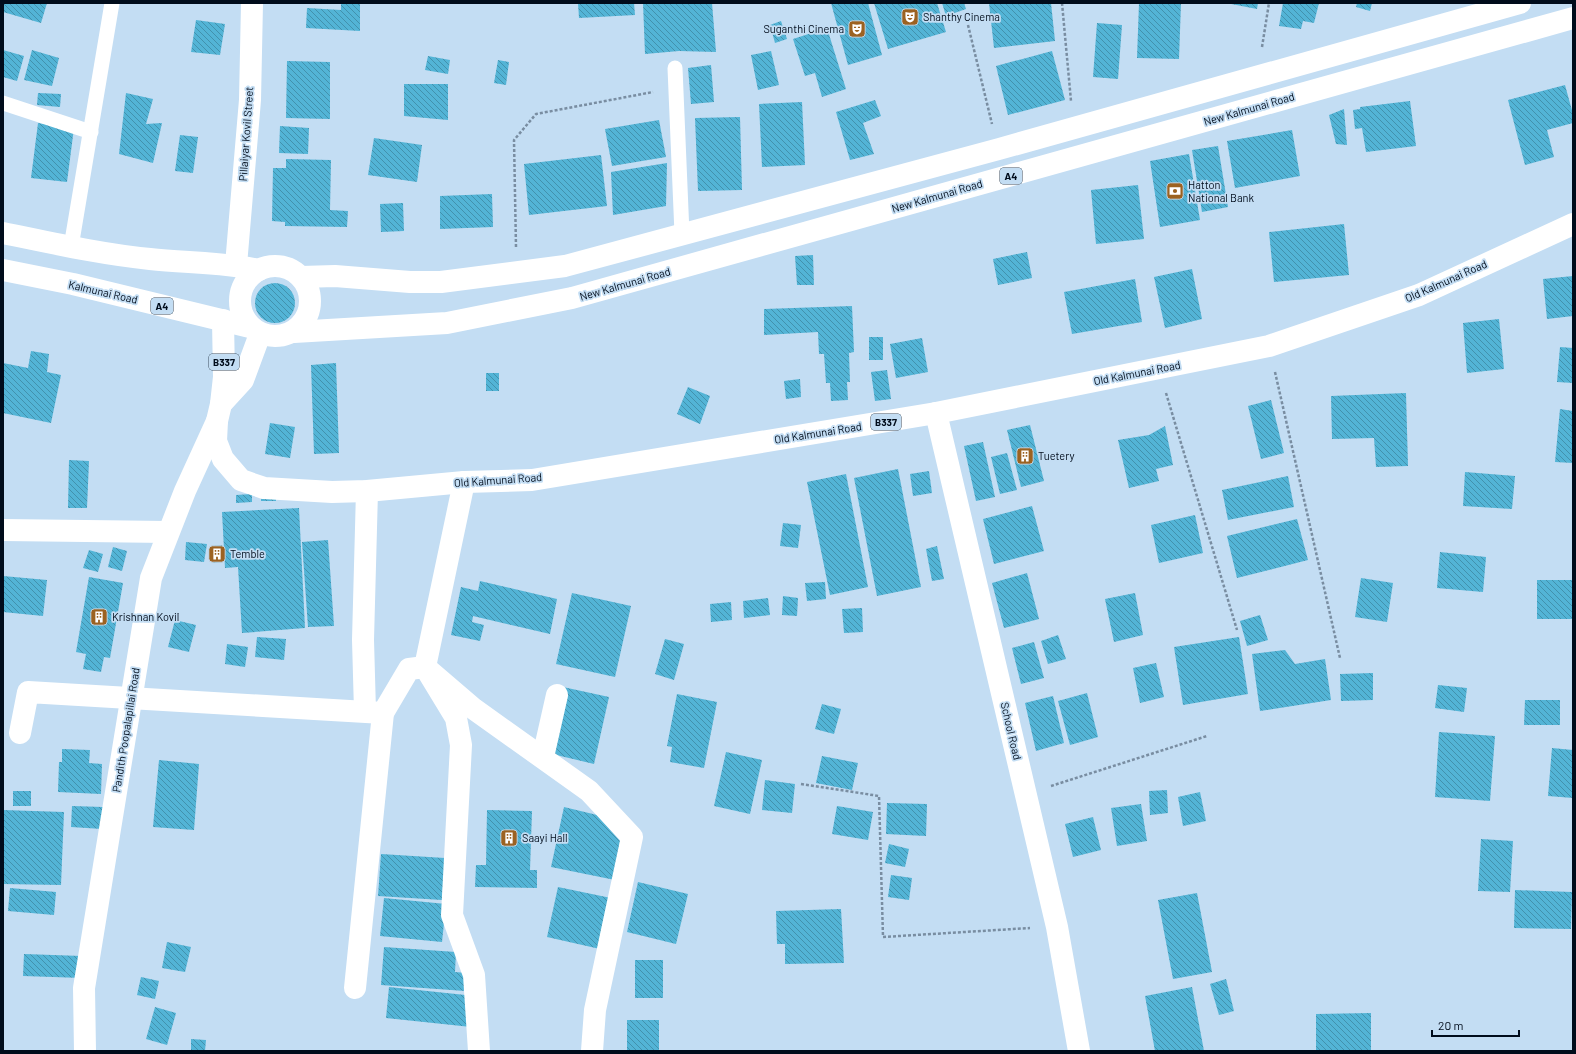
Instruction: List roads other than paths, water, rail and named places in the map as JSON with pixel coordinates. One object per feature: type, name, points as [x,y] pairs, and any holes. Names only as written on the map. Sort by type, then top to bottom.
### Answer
[{"type":"main road","name":"Pillaiyar Kovil Street","points":[[236,265],[250,100],[252,3]]},
{"type":"main road","points":[[301,277],[335,276],[418,282],[442,282],[516,274],[565,266],[1257,78],[1520,3]]},
{"type":"main road","name":"New Kalmunai Road","points":[[294,332],[447,323],[572,298],[1573,18]]},
{"type":"main road","name":"Old Kalmunai Road","points":[[223,320],[224,377],[216,441],[223,459],[242,480],[264,488],[332,492],[367,491],[464,482],[532,480],[936,413],[1269,346],[1419,295],[1573,224]]},
{"type":"main road","points":[[3,233],[71,247],[150,259],[236,265],[259,270]]},
{"type":"main road","points":[[269,266],[281,266],[292,270],[301,277],[307,285],[311,306],[308,316],[302,325],[294,332],[283,336],[271,337],[255,330],[243,318],[240,307],[240,296],[243,286],[249,276],[269,266]]},
{"type":"main road","name":"Kalmunai Road","points":[[3,270],[73,284],[223,320],[255,330]]},
{"type":"main road","name":"B337","points":[[219,413],[243,380],[255,330]]},
{"type":"main road","name":"Pandith Poopalapillai Road","points":[[85,1051],[84,988],[130,698],[151,578],[168,532],[219,413]]},
{"type":"main road","name":"School Road","points":[[936,413],[1057,927],[1079,1051]]},
{"type":"main road","points":[[464,482],[425,666],[456,718],[461,746],[452,915],[474,975],[479,1051]]},
{"type":"main road","points":[[355,988],[374,712],[363,640],[367,491]]},
{"type":"main road","points":[[3,530],[168,532]]},
{"type":"main road","points":[[374,712],[409,669],[425,666]]},
{"type":"main road","points":[[425,666],[474,708],[589,791],[632,837],[595,1010],[592,1051]]},
{"type":"main road","points":[[20,733],[28,692],[374,712]]},
{"type":"main road","points":[[543,757],[557,695]]},
{"type":"lane","points":[[71,247],[112,3]]},
{"type":"lane","points":[[675,68],[682,234]]},
{"type":"lane","points":[[3,103],[91,132]]},
{"type":"place","name":"Shanthy Cinema","points":[[910,17]]},
{"type":"place","name":"Suganthi Cinema","points":[[857,29]]},
{"type":"place","name":"Hatton National Bank","points":[[1175,191]]},
{"type":"place","name":"Tuetery","points":[[1025,456]]},
{"type":"place","name":"Temble","points":[[217,554]]},
{"type":"place","name":"Krishnan Kovil","points":[[99,617]]},
{"type":"place","name":"Saayi Hall","points":[[509,838]]}]
